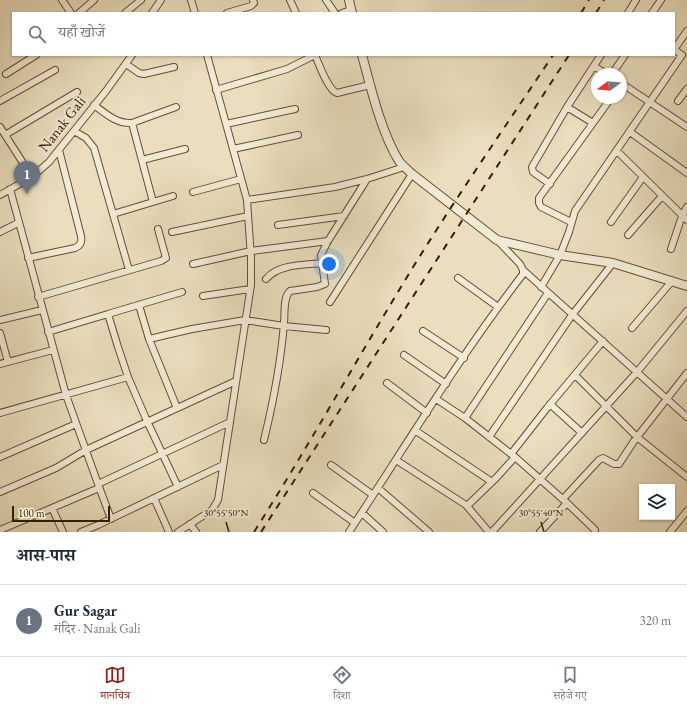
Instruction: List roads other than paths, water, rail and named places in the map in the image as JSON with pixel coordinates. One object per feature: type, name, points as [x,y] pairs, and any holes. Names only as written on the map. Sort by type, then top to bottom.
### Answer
[{"type":"street","points":[[62,0],[70,12]]},
{"type":"street","points":[[80,12],[94,0]]},
{"type":"street","points":[[126,12],[141,0]]},
{"type":"street","points":[[153,12],[161,0]]},
{"type":"street","points":[[191,0],[195,12]]},
{"type":"street","points":[[230,12],[251,6],[254,3],[253,0]]},
{"type":"street","points":[[290,0],[296,12]]},
{"type":"street","points":[[326,0],[334,12]]},
{"type":"street","points":[[349,0],[351,11]]},
{"type":"street","points":[[629,12],[636,0]]},
{"type":"street","points":[[653,12],[661,0]]},
{"type":"street","points":[[541,287],[561,251],[569,232],[575,211],[685,54],[676,51],[675,48],[687,31]]},
{"type":"street","points":[[6,74],[34,56]]},
{"type":"street","name":"Nanak Gali","points":[[0,194],[32,177],[49,162],[131,56]]},
{"type":"street","points":[[178,532],[212,510],[216,505],[219,494],[250,289],[251,251],[247,200],[207,56]]},
{"type":"street","points":[[216,90],[288,69],[313,56]]},
{"type":"street","points":[[315,56],[330,88],[334,92],[370,85]]},
{"type":"street","points":[[362,56],[380,118],[393,150],[404,167],[496,240],[520,264],[523,270],[541,287],[687,417]]},
{"type":"street","points":[[550,184],[533,172],[532,167],[567,107],[600,56]]},
{"type":"street","points":[[616,68],[624,56]]},
{"type":"street","points":[[126,64],[139,73],[144,74],[174,67]]},
{"type":"street","points":[[0,101],[55,70]]},
{"type":"street","points":[[627,87],[687,127]]},
{"type":"street","points":[[678,102],[687,90]]},
{"type":"street","points":[[5,135],[77,92]]},
{"type":"street","points":[[571,222],[540,205],[539,198],[607,104]]},
{"type":"street","points":[[94,105],[119,122],[132,122],[176,107]]},
{"type":"street","points":[[567,107],[593,123]]},
{"type":"street","points":[[226,124],[295,109]]},
{"type":"street","points":[[132,122],[153,202]]},
{"type":"street","points":[[0,127],[32,177]]},
{"type":"street","points":[[74,131],[86,138],[94,148],[129,270]]},
{"type":"street","points":[[630,132],[687,173]]},
{"type":"street","points":[[233,150],[298,135]]},
{"type":"street","points":[[142,160],[185,149]]},
{"type":"street","points":[[28,258],[75,248],[82,242],[59,150]]},
{"type":"street","points":[[617,151],[685,218]]},
{"type":"street","points":[[247,200],[367,180],[404,167]]},
{"type":"street","points":[[330,302],[412,174]]},
{"type":"street","points":[[611,222],[643,177]]},
{"type":"street","points":[[193,192],[241,179]]},
{"type":"street","points":[[264,440],[272,408],[284,326],[287,293],[290,291],[325,284],[321,255],[328,241],[367,180]]},
{"type":"street","points":[[10,189],[38,297],[66,395],[111,519]]},
{"type":"street","points":[[113,214],[173,196]]},
{"type":"street","points":[[628,234],[662,196]]},
{"type":"street","points":[[671,249],[685,218],[687,207]]},
{"type":"street","points":[[172,232],[248,216]]},
{"type":"street","points":[[278,225],[344,216]]},
{"type":"street","points":[[0,232],[18,223]]},
{"type":"street","points":[[38,297],[166,258],[158,230]]},
{"type":"street","points":[[496,240],[561,251],[613,263],[687,286]]},
{"type":"street","points":[[193,264],[251,251],[328,241]]},
{"type":"street","points":[[266,279],[271,273],[277,270],[322,263]]},
{"type":"street","points":[[489,437],[572,315],[613,263]]},
{"type":"street","points":[[349,532],[446,384],[498,307],[523,274],[523,270]]},
{"type":"street","points":[[458,278],[498,307]]},
{"type":"street","points":[[632,328],[672,281]]},
{"type":"street","points":[[203,296],[250,289]]},
{"type":"street","points":[[48,332],[182,292]]},
{"type":"street","points":[[465,418],[548,293]]},
{"type":"street","points":[[139,305],[149,338],[177,408]]},
{"type":"street","points":[[0,320],[42,310]]},
{"type":"street","points":[[492,532],[637,372],[687,311]]},
{"type":"street","points":[[108,314],[128,377],[178,487]]},
{"type":"street","points":[[149,338],[245,320],[326,330]]},
{"type":"street","points":[[422,331],[464,358]]},
{"type":"street","points":[[0,333],[8,362]]},
{"type":"street","points":[[467,506],[492,482],[550,404],[603,341]]},
{"type":"street","points":[[0,364],[53,350]]},
{"type":"street","points":[[404,354],[446,384]]},
{"type":"street","points":[[540,532],[599,460],[603,458],[614,464],[619,464],[666,398],[687,373]]},
{"type":"street","points":[[575,375],[637,437],[687,477]]},
{"type":"street","points":[[0,414],[128,377]]},
{"type":"street","points":[[0,492],[56,468],[86,450],[236,381]]},
{"type":"street","points":[[387,383],[427,413]]},
{"type":"street","points":[[436,399],[465,418],[513,455],[595,530]]},
{"type":"street","points":[[550,404],[582,433]]},
{"type":"street","points":[[0,530],[52,508],[230,422]]},
{"type":"street","points":[[0,457],[76,424]]},
{"type":"street","points":[[416,431],[492,482]]},
{"type":"street","points":[[396,460],[467,506],[489,532]]},
{"type":"street","points":[[81,532],[223,465]]},
{"type":"street","points":[[331,465],[373,495]]},
{"type":"street","points":[[378,488],[429,532]]},
{"type":"street","points":[[313,493],[355,523]]},
{"type":"street","points":[[154,498],[169,532]]},
{"type":"street","points":[[52,508],[63,532]]},
{"type":"street","points":[[670,532],[687,511]]},
{"type":"street","points":[[362,513],[383,532]]},
{"type":"street","points":[[190,524],[196,532]]},
{"type":"street","points":[[98,525],[101,532]]},
{"type":"railway","points":[[582,12],[589,0]]},
{"type":"railway","points":[[597,12],[604,0]]},
{"type":"railway","points":[[254,532],[294,468],[427,245],[462,190],[552,56]]},
{"type":"railway","points":[[261,532],[568,56]]},
{"type":"place","name":"Gur Sagar","points":[[27,194]]}]
